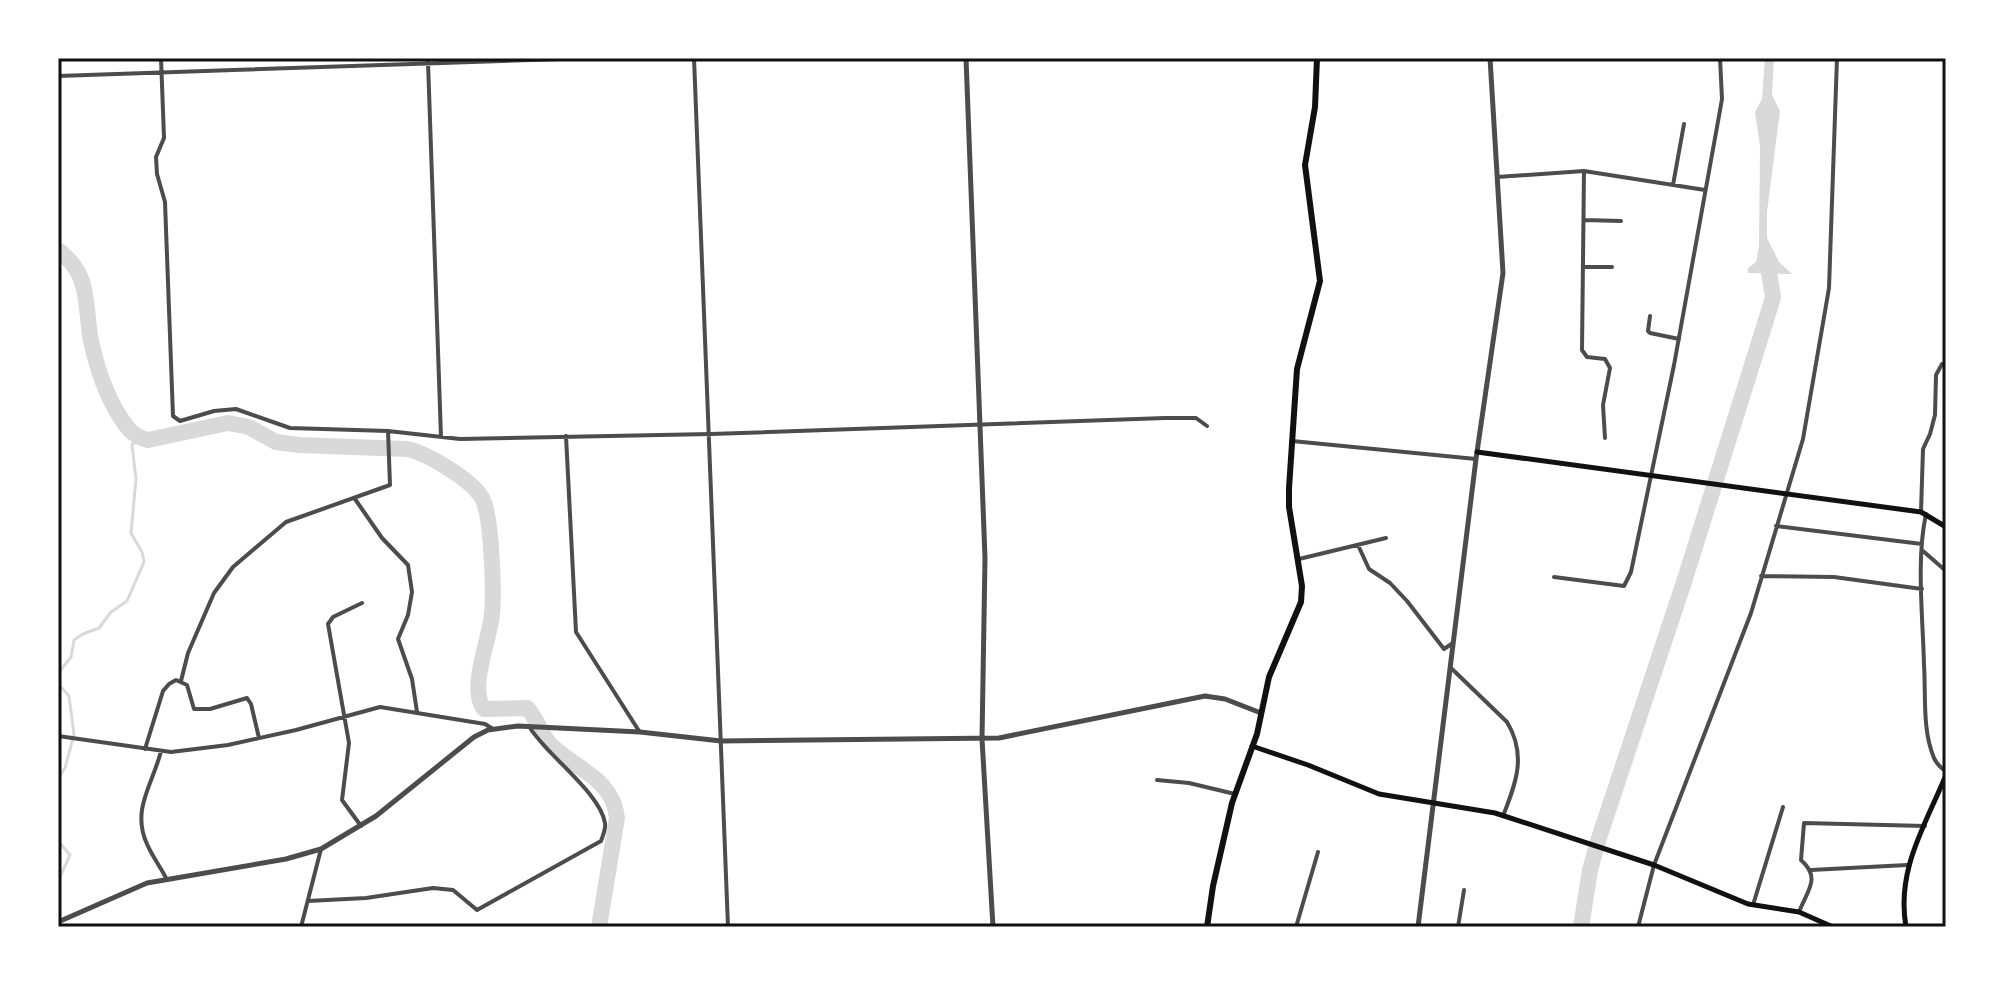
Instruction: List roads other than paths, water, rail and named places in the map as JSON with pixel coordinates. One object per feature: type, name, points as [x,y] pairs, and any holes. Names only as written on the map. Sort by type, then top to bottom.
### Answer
[{"type":"highway","points":[[1207,927],[1215,877],[1235,794],[1252,746],[1269,677],[1301,602],[1299,559],[1289,507],[1297,369],[1320,281],[1305,165],[1315,107],[1317,58]]},
{"type":"main road","points":[[1476,456],[1784,492],[1923,513],[1946,527]]},
{"type":"main road","points":[[1252,746],[1379,794],[1503,816],[1654,865],[1753,905],[1799,912],[1833,927]]},
{"type":"main road","points":[[1906,927],[1903,906],[1907,865],[1946,773]]},
{"type":"street","points":[[161,58],[164,138],[156,157],[165,202],[173,360],[171,402],[173,416],[180,421],[214,411],[236,409],[290,428],[388,431],[460,439],[1196,418],[1207,426]]},
{"type":"street","points":[[58,76],[590,58]]},
{"type":"street","points":[[694,58],[728,927]]},
{"type":"street","points":[[966,58],[985,558],[982,739],[993,927]]},
{"type":"street","points":[[1130,58],[1137,58]]},
{"type":"street","points":[[1418,927],[1476,456],[1503,273],[1490,58]]},
{"type":"street","points":[[1554,577],[1624,586],[1631,572],[1654,477],[1722,99],[1720,58]]},
{"type":"street","points":[[1638,927],[1654,865],[1751,613],[1784,492],[1803,439],[1829,288],[1837,58]]},
{"type":"street","points":[[428,62],[441,437]]},
{"type":"street","points":[[1673,185],[1684,124]]},
{"type":"street","points":[[1497,177],[1584,171],[1705,190]]},
{"type":"street","points":[[1584,171],[1582,350],[1587,357],[1605,359],[1610,368],[1603,405],[1605,438]]},
{"type":"street","points":[[1584,220],[1621,221]]},
{"type":"street","points":[[1583,267],[1612,267]]},
{"type":"street","points":[[1650,316],[1650,333],[1679,339]]},
{"type":"street","points":[[1942,364],[1936,375],[1935,415],[1923,449],[1922,589],[1927,724],[1933,756],[1946,773]]},
{"type":"street","points":[[181,681],[188,653],[214,593],[233,567],[286,522],[390,485],[388,431]]},
{"type":"street","points":[[566,436],[576,632],[640,732]]},
{"type":"street","points":[[1292,441],[1476,456]]},
{"type":"street","points":[[355,499],[382,538],[408,565],[412,592],[408,615],[398,639],[412,679],[417,712]]},
{"type":"street","points":[[1776,526],[1922,544]]},
{"type":"street","points":[[1299,559],[1386,538]]},
{"type":"street","points":[[1358,545],[1369,569],[1400,593],[1444,649],[1453,643]]},
{"type":"street","points":[[1923,551],[1946,571]]},
{"type":"street","points":[[1761,576],[1834,577],[1922,589]]},
{"type":"street","points":[[361,826],[342,800],[349,743],[328,624],[333,617],[362,603]]},
{"type":"street","points":[[1450,667],[1507,722],[1517,742],[1519,767],[1503,816]]},
{"type":"street","points":[[145,749],[163,691],[169,684],[181,681],[187,685],[194,709],[210,709],[247,698],[259,738]]},
{"type":"street","points":[[58,922],[128,889],[166,878],[286,859],[321,849],[361,826],[466,742],[493,729],[529,727],[640,732],[721,741],[982,739],[1019,735],[1205,696],[1225,699],[1261,713]]},
{"type":"street","points":[[58,736],[161,751],[228,745],[380,707],[485,724],[493,729]]},
{"type":"street","points":[[308,901],[366,898],[433,888],[461,894],[477,910],[601,841],[605,822],[601,812],[584,786],[541,745],[529,727]]},
{"type":"street","points":[[161,751],[146,787],[140,820],[148,848],[166,878]]},
{"type":"street","points":[[1157,780],[1189,783],[1235,794]]},
{"type":"street","points":[[1753,905],[1783,807]]},
{"type":"street","points":[[1799,912],[1813,877],[1811,870],[1801,860],[1804,823],[1925,826]]},
{"type":"street","points":[[301,927],[321,849]]},
{"type":"street","points":[[1296,927],[1318,852]]},
{"type":"street","points":[[1811,870],[1907,865]]},
{"type":"street","points":[[1458,927],[1464,890]]},
{"type":"waterway","points":[[58,250],[82,280],[91,341],[106,390],[123,421],[139,437],[148,440],[228,423],[249,427],[276,442],[407,449],[448,468],[477,491],[488,521],[493,589],[492,614],[479,677],[480,700],[484,709],[527,708],[551,745],[609,793],[617,818],[599,927]]},
{"type":"waterway","points":[[1581,927],[1598,841],[1684,582],[1773,297],[1766,254]]},
{"type":"waterway","points":[[58,778],[65,768],[74,735],[69,696],[60,686],[59,672],[71,657],[74,640],[99,628],[111,612],[127,601],[144,562],[131,533],[136,479],[132,445],[138,438]]},
{"type":"waterway","points":[[58,841],[70,855],[58,881]]}]
